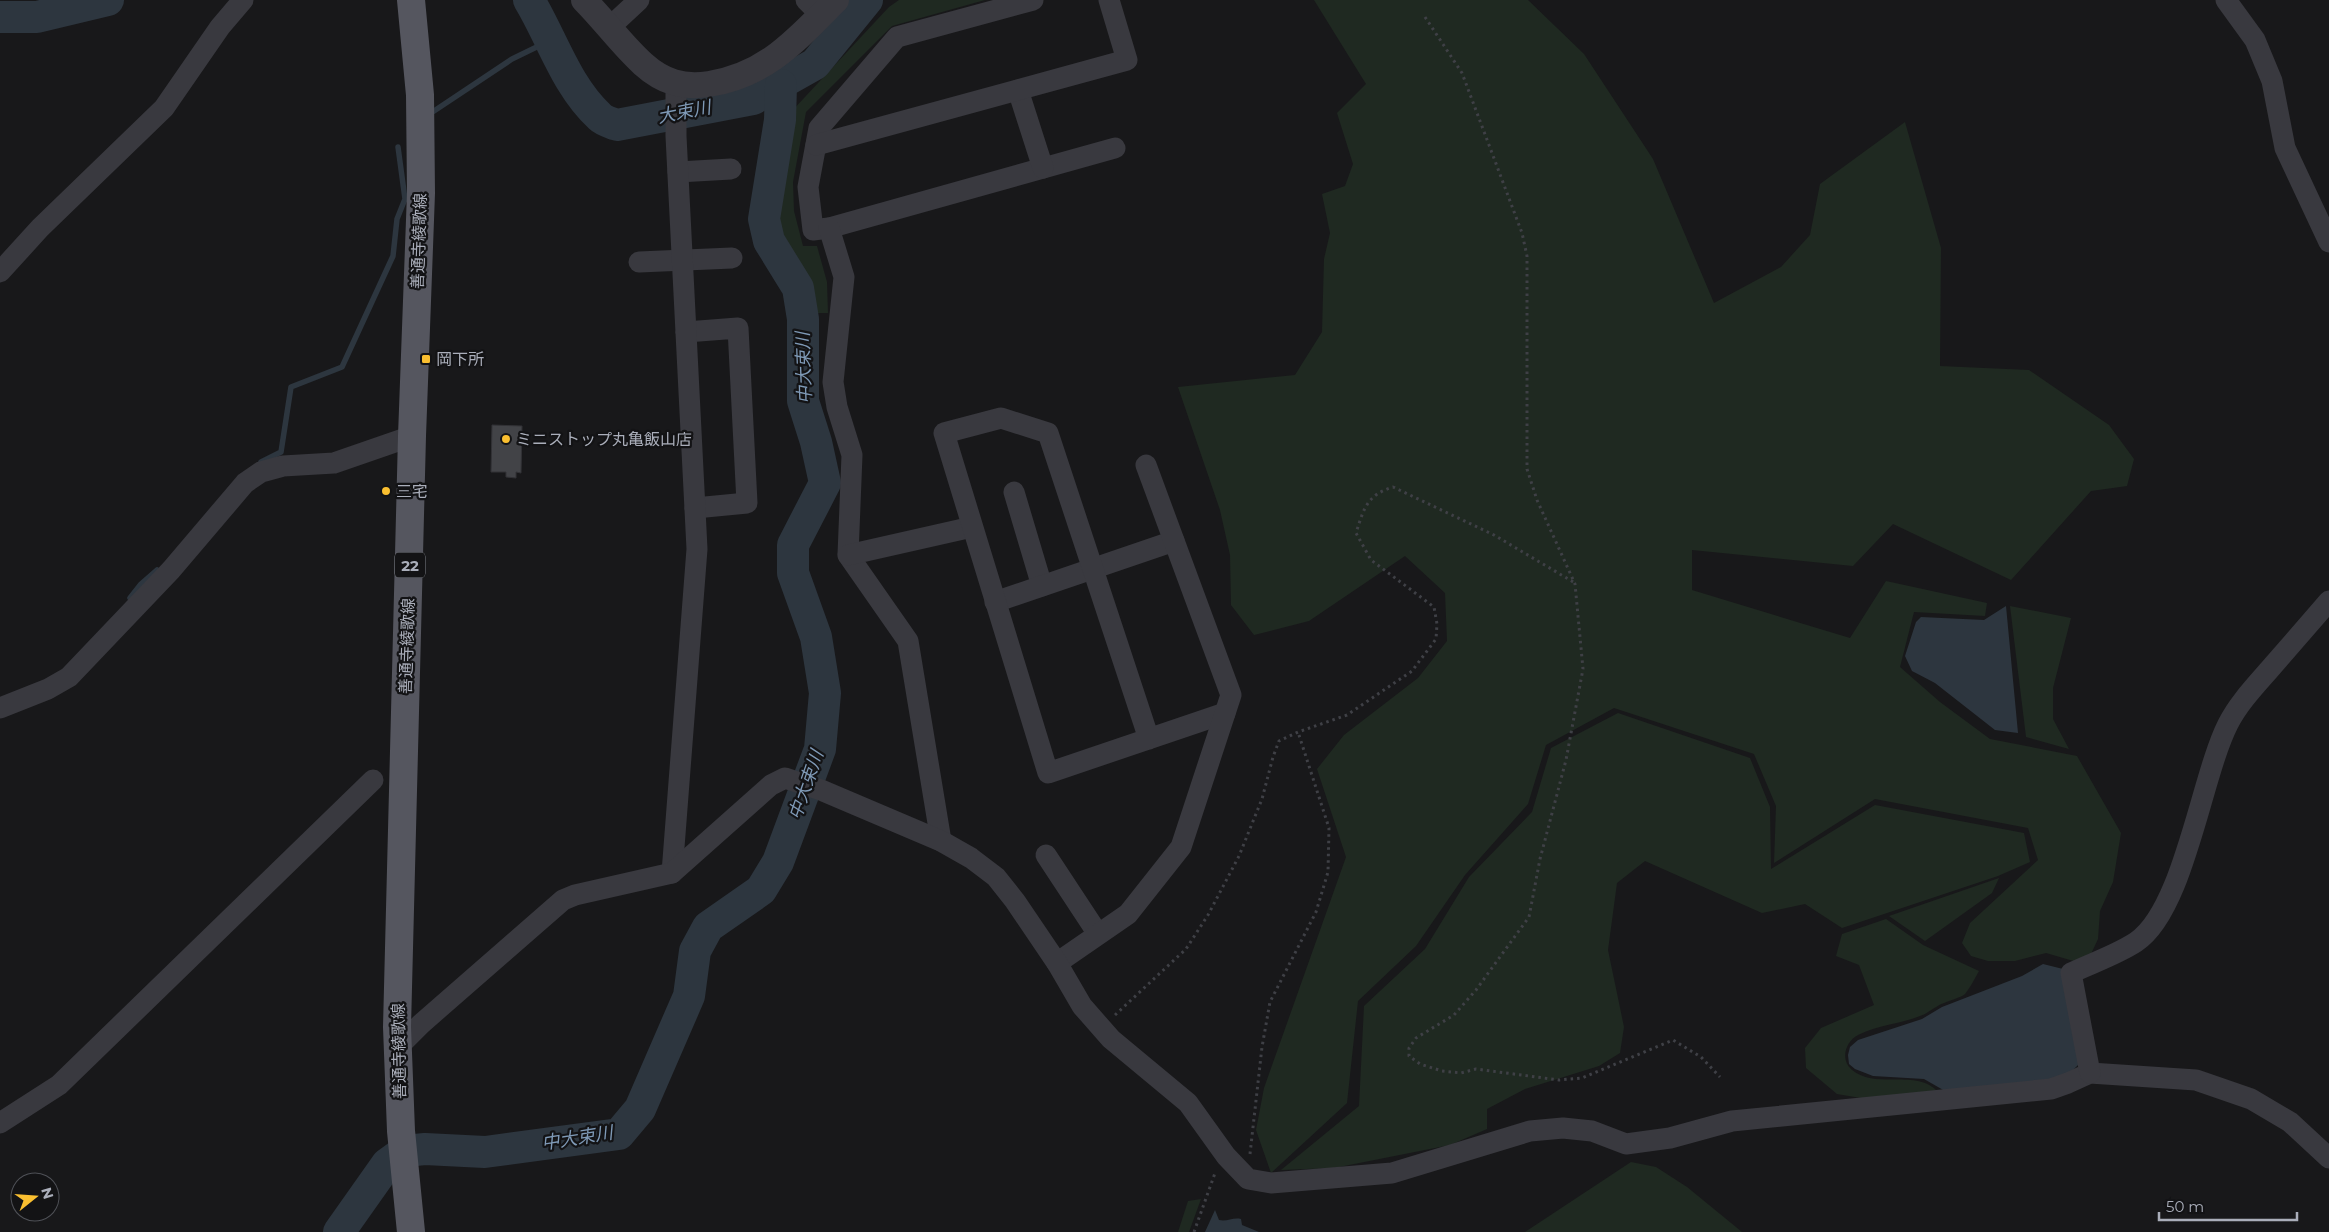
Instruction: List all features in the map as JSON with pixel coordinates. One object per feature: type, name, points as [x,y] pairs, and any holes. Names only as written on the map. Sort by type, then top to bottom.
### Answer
[{"type":"main road","name":"善通寺綾歌線","points":[[411,0],[420,95],[421,193],[412,436],[397,1048],[401,1131],[411,1232]]},
{"type":"street","points":[[0,272],[40,228],[164,108],[220,27],[243,0]]},
{"type":"street","points":[[584,0],[644,65],[675,91],[697,550],[672,873]]},
{"type":"street","points":[[610,27],[639,0]]},
{"type":"street","points":[[1033,0],[1011,3],[897,37],[819,128],[808,187],[813,230],[830,228],[1114,148]]},
{"type":"street","points":[[816,145],[1127,60],[1109,0]]},
{"type":"street","points":[[2226,0],[2255,40],[2272,81],[2285,148],[2329,242]]},
{"type":"street","points":[[675,91],[698,85],[727,81],[752,73],[777,57],[821,5]]},
{"type":"street","points":[[1018,90],[1042,168]]},
{"type":"street","points":[[678,172],[731,168]]},
{"type":"street","points":[[830,228],[844,277],[833,382],[837,407],[852,455],[848,555],[908,642],[941,841]]},
{"type":"street","points":[[639,262],[732,258]]},
{"type":"street","points":[[686,332],[738,328],[747,504],[695,508]]},
{"type":"street","points":[[1149,739],[1048,433],[1001,418],[944,434],[1048,773],[1149,739],[1225,713]]},
{"type":"street","points":[[0,708],[48,689],[69,677],[171,570],[245,483],[261,472],[283,466],[334,464],[412,436]]},
{"type":"street","points":[[1057,963],[1128,914],[1181,848],[1231,694],[1146,465]]},
{"type":"street","points":[[1014,492],[1042,586]]},
{"type":"street","points":[[848,555],[972,527]]},
{"type":"street","points":[[995,602],[1174,541]]},
{"type":"street","points":[[2090,1072],[2071,973],[2137,941],[2153,924],[2166,904],[2177,879],[2217,749],[2228,723],[2248,694],[2329,601]]},
{"type":"street","points":[[397,1048],[563,900],[575,895],[672,873],[771,785],[785,778],[796,780],[821,790],[941,841],[971,858],[996,877],[1015,901],[1057,963],[1082,1006],[1111,1040],[1188,1103],[1221,1148],[1248,1179],[1271,1183],[1392,1173],[1530,1131],[1563,1128],[1592,1131],[1626,1144],[1670,1138],[1732,1121],[2051,1088],[2068,1084],[2090,1072],[2196,1080],[2251,1099],[2290,1122],[2329,1158]]},
{"type":"street","points":[[0,1123],[59,1085],[373,780]]},
{"type":"street","points":[[1046,855],[1098,934]]},
{"type":"path","points":[[1425,17],[1462,73],[1522,233],[1527,256],[1527,469],[1537,500],[1575,584],[1583,669],[1566,760],[1540,860],[1529,917],[1465,1003],[1454,1015],[1416,1038],[1408,1048],[1409,1056],[1420,1064],[1442,1071],[1461,1073],[1476,1069],[1559,1080],[1582,1078],[1673,1040],[1701,1057],[1720,1077]]},
{"type":"path","points":[[1102,1029],[1126,1004],[1186,949],[1203,924],[1239,856],[1262,799],[1272,757],[1279,741],[1298,732],[1347,715],[1412,671],[1436,639],[1437,624],[1434,607],[1371,560],[1356,533],[1364,508],[1379,492],[1394,487],[1494,535],[1575,584]]},
{"type":"path","points":[[1248,1179],[1253,1116],[1270,1002],[1316,912],[1328,872],[1329,828],[1298,732]]},
{"type":"path","points":[[1194,1232],[1212,1185],[1221,1148]]},
{"type":"shaded area","points":[[899,0],[985,0],[892,26],[806,112],[793,182],[794,211],[803,246],[817,246],[827,282],[828,313],[817,313],[810,288],[778,232],[776,204],[791,112],[889,7]]},
{"type":"shaded area","points":[[1314,0],[1528,0],[1584,54],[1653,159],[1714,303],[1781,267],[1810,235],[1820,184],[1905,122],[1941,248],[1940,366],[2029,370],[2109,425],[2134,459],[2127,486],[2091,491],[2011,580],[1893,524],[1853,566],[1692,550],[1692,590],[1850,638],[1886,581],[1987,603],[1985,616],[1914,612],[1900,667],[1940,702],[1990,739],[2077,756],[2121,833],[2113,882],[2100,911],[2098,939],[2091,954],[2077,962],[2046,953],[2015,961],[1988,961],[1971,956],[1962,943],[1970,923],[2038,860],[2028,828],[1875,799],[1774,863],[1776,806],[1754,754],[1614,708],[1546,745],[1528,804],[1465,875],[1416,946],[1358,1001],[1347,1103],[1271,1173],[1256,1130],[1264,1088],[1346,857],[1317,769],[1344,735],[1418,678],[1447,641],[1445,593],[1405,556],[1309,621],[1254,635],[1231,605],[1230,555],[1220,510],[1178,387],[1295,375],[1322,332],[1324,259],[1330,233],[1322,194],[1345,186],[1353,164],[1337,113],[1366,84]]},
{"type":"shaded area","points":[[2006,606],[2018,733],[1995,730],[1935,683],[1912,671],[1905,656],[1916,622],[1921,617],[1984,620]]},
{"type":"shaded area","points":[[2010,606],[2071,618],[2053,688],[2053,719],[2069,749],[2026,737]]},
{"type":"shaded area","points":[[1618,713],[1750,758],[1770,807],[1771,869],[1875,805],[2024,833],[2030,862],[1998,876],[1842,928],[1805,904],[1762,913],[1645,861],[1617,883],[1608,950],[1624,1027],[1620,1053],[1599,1066],[1525,1089],[1487,1109],[1487,1129],[1450,1145],[1334,1168],[1281,1170],[1359,1106],[1364,1006],[1425,949],[1469,877],[1532,812],[1551,748]]},
{"type":"shaded area","points":[[1999,878],[1992,893],[1925,941],[1889,916]]},
{"type":"shaded area","points":[[1886,919],[1923,945],[1979,971],[1965,994],[1941,1004],[1920,1016],[1858,1035],[1847,1047],[1845,1056],[1848,1066],[1862,1076],[1919,1081],[1929,1085],[1938,1092],[1867,1099],[1837,1094],[1806,1068],[1805,1048],[1821,1028],[1874,1005],[1859,965],[1836,956],[1842,934]]},
{"type":"shaded area","points":[[2043,964],[2063,969],[2081,1062],[2064,1079],[1945,1091],[1924,1079],[1873,1076],[1855,1069],[1849,1064],[1848,1055],[1850,1047],[1858,1040],[1922,1019],[1942,1007],[2022,976]]},
{"type":"shaded area","points":[[1631,1162],[1656,1167],[1687,1187],[1742,1232],[1525,1232]]},
{"type":"shaded area","points":[[1201,1199],[1189,1232],[1178,1232],[1188,1201]]},
{"type":"shaded area","points":[[1215,1210],[1219,1220],[1241,1219],[1242,1225],[1259,1232],[1205,1232]]},
{"type":"building","points":[[492,425],[522,426],[521,473],[516,472],[516,478],[506,477],[506,472],[491,472]]},
{"type":"waterway","name":"大束川","points":[[0,17],[37,17],[108,0]]},
{"type":"waterway","name":"大束川","points":[[529,0],[560,61],[578,91],[600,117],[617,125],[753,99],[815,64],[867,0]]},
{"type":"waterway","points":[[431,113],[512,59],[549,41]]},
{"type":"waterway","name":"中大束川","points":[[339,1232],[387,1164],[405,1151],[425,1149],[485,1152],[619,1134],[640,1109],[689,996],[695,951],[708,927],[761,890],[778,862],[820,749],[825,693],[816,637],[793,573],[793,545],[825,483],[816,442],[803,401],[803,319],[798,288],[769,241],[764,219],[780,120],[781,85]]},
{"type":"waterway","points":[[261,462],[281,452],[291,387],[342,367],[393,256],[397,219],[405,199],[398,147]]},
{"type":"waterway","points":[[130,598],[141,584],[157,570]]},
{"type":"place","name":"岡下所","points":[[426,359]]},
{"type":"place","name":"ミニストップ丸亀飯山店","points":[[506,439]]},
{"type":"place","name":"三宅","points":[[386,491]]}]
